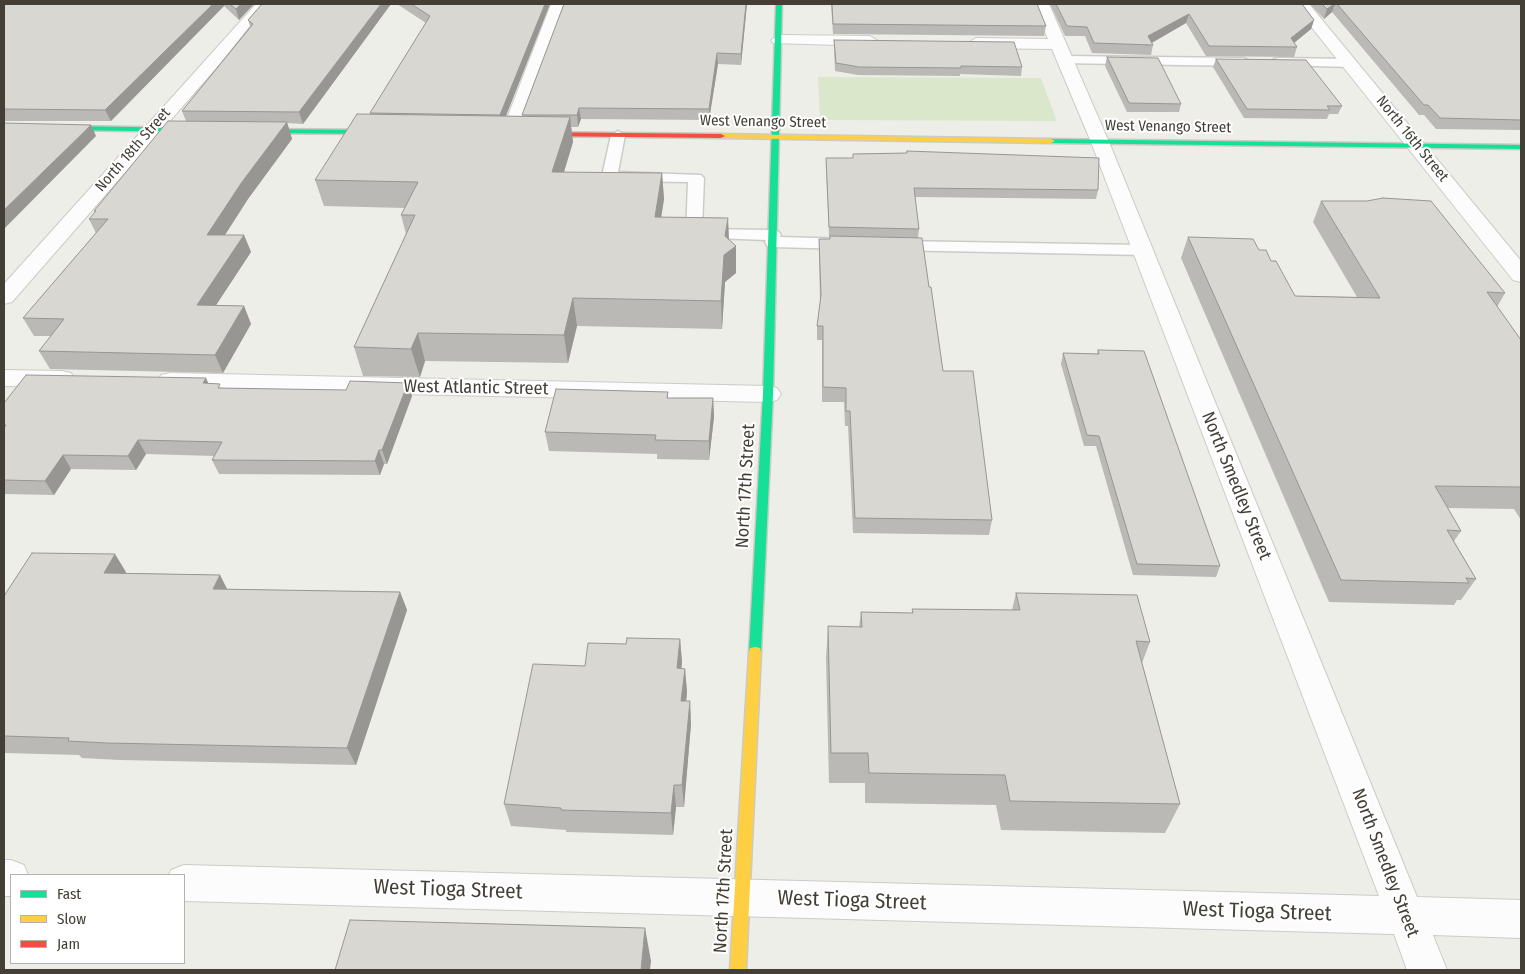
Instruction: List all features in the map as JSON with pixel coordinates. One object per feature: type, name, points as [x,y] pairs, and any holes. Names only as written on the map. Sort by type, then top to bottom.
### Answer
[{"type":"street","name":"North 18th Street","points":[[4,297],[151,129],[264,4]]},
{"type":"street","points":[[505,133],[559,4]]},
{"type":"street","name":"North 17th Street","points":[[738,970],[768,394],[779,4]]},
{"type":"street","name":"North Smedley Street","points":[[1041,4],[1100,142],[1427,970]]},
{"type":"street","name":"North 16th Street","points":[[1301,4],[1521,275]]},
{"type":"street","points":[[779,40],[888,41]]},
{"type":"street","points":[[958,42],[1060,52]]},
{"type":"street","points":[[4,127],[211,130]]},
{"type":"street","points":[[241,130],[390,132]]},
{"type":"street","name":"West Venango Street","points":[[505,133],[1521,147]]},
{"type":"street","points":[[4,378],[83,380]]},
{"type":"street","name":"West Atlantic Street","points":[[143,381],[768,394]]},
{"type":"street","name":"West Tioga Street","points":[[185,883],[1521,919]]},
{"type":"lane","points":[[1060,52],[1259,62],[1350,63]]},
{"type":"lane","points":[[618,135],[610,176],[696,178],[694,234],[860,245]]},
{"type":"lane","points":[[880,245],[1143,250]]},
{"type":"green space","points":[[818,77],[1041,78],[1057,121],[820,120]]},
{"type":"building","points":[[4,4],[213,4],[105,110],[4,109]]},
{"type":"building","points":[[230,4],[241,4],[236,9]]},
{"type":"building","points":[[262,4],[381,4],[299,112],[182,111],[253,24],[248,20]]},
{"type":"building","points":[[411,4],[545,4],[500,115],[370,113],[430,16]]},
{"type":"building","points":[[564,4],[746,4],[741,54],[717,53],[709,109],[579,108],[577,115],[522,115]]},
{"type":"building","points":[[832,4],[1037,4],[1046,26],[833,24]]},
{"type":"building","points":[[1056,4],[1302,4],[1314,20],[1291,38],[1297,47],[1209,46],[1189,14],[1148,36],[1153,45],[1094,43],[1087,27],[1067,26]]},
{"type":"building","points":[[1322,4],[1334,4],[1327,9]]},
{"type":"building","points":[[1337,4],[1521,4],[1521,120],[1440,118],[1428,105],[1424,105]]},
{"type":"building","points":[[834,40],[1014,42],[1022,67],[859,67],[836,63]]},
{"type":"building","points":[[1107,57],[1158,58],[1181,104],[1129,103]]},
{"type":"building","points":[[1216,59],[1306,60],[1342,106],[1327,106],[1330,110],[1247,109]]},
{"type":"building","points":[[357,114],[570,117],[552,172],[662,173],[655,217],[728,218],[725,236],[736,246],[724,255],[721,301],[573,298],[564,335],[418,333],[411,349],[354,347],[415,215],[401,215],[418,182],[315,180]]},
{"type":"building","points":[[168,121],[287,122],[242,182],[207,235],[244,235],[197,305],[244,306],[215,355],[39,351],[64,319],[23,318],[108,219],[89,219]]},
{"type":"building","points":[[4,123],[91,125],[4,210]]},
{"type":"building","points":[[907,151],[1099,158],[1098,190],[914,188],[919,229],[829,227],[826,158],[853,158],[853,154],[907,153]]},
{"type":"building","points":[[1383,198],[1431,201],[1505,293],[1487,292],[1521,340],[1521,487],[1435,486],[1461,531],[1447,530],[1476,579],[1466,578],[1469,583],[1341,580],[1188,237],[1253,239],[1259,250],[1266,250],[1271,261],[1276,261],[1295,296],[1380,298],[1321,201],[1367,201]]},
{"type":"building","points":[[830,236],[922,238],[943,371],[973,371],[992,520],[855,518],[850,411],[846,411],[846,388],[823,387],[823,326],[817,326],[821,295],[819,239],[830,239]]},
{"type":"building","points":[[1098,350],[1144,351],[1220,566],[1137,564],[1099,436],[1087,435],[1063,353],[1099,354]]},
{"type":"building","points":[[26,375],[206,378],[203,383],[220,384],[218,388],[346,390],[350,381],[408,383],[382,450],[379,450],[375,461],[212,460],[222,442],[138,440],[128,456],[63,455],[45,481],[4,480],[4,428],[6,425],[4,425],[4,403]]},
{"type":"building","points":[[556,389],[668,392],[667,398],[713,398],[709,441],[655,440],[656,435],[545,432]]},
{"type":"building","points":[[32,553],[115,554],[104,573],[220,575],[213,589],[400,592],[347,748],[107,743],[68,741],[69,738],[4,736],[4,596]]},
{"type":"building","points":[[1016,593],[1137,595],[1150,642],[1136,641],[1180,804],[1010,801],[1005,775],[869,773],[868,753],[831,753],[828,626],[862,627],[861,612],[913,613],[912,609],[1020,610]]},
{"type":"building","points":[[627,638],[680,639],[677,668],[685,669],[681,701],[690,701],[682,785],[674,785],[671,813],[561,810],[561,808],[504,804],[533,664],[585,666],[588,643],[626,644]]},
{"type":"building","points":[[350,920],[645,928],[641,970],[335,970]]},
{"type":"traffic: fast","points":[[755,652],[768,394],[779,4]]},
{"type":"traffic: fast","points":[[4,127],[197,130]]},
{"type":"traffic: fast","points":[[253,131],[382,132]]},
{"type":"traffic: fast","points":[[1051,141],[1521,147]]},
{"type":"traffic: slow","points":[[721,136],[1051,141]]},
{"type":"traffic: slow","points":[[738,970],[755,652]]},
{"type":"traffic: jam","points":[[535,134],[721,136]]}]
